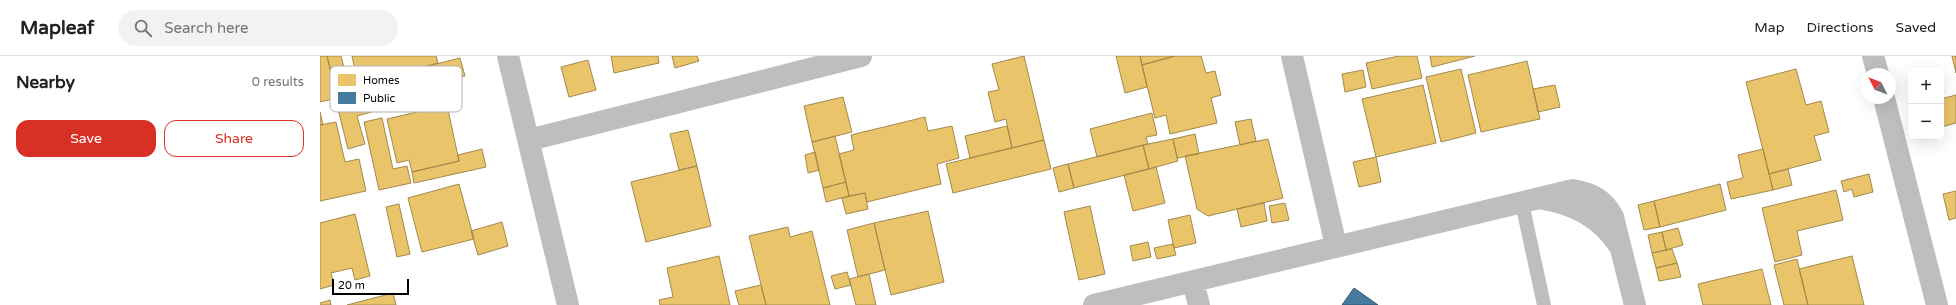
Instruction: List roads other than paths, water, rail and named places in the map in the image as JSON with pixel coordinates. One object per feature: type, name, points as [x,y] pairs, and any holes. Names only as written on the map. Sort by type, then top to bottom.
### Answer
[{"type":"street","points":[[508,56],[568,305]]},
{"type":"street","points":[[529,140],[830,60],[861,56]]},
{"type":"street","points":[[1292,56],[1336,246]]},
{"type":"street","points":[[1873,56],[1876,68]]},
{"type":"street","points":[[1886,104],[1937,305]]},
{"type":"street","points":[[1094,305],[1573,190],[1586,192],[1597,198],[1607,206],[1613,217],[1635,305]]},
{"type":"street","points":[[1194,282],[1199,305]]},
{"type":"lane","points":[[1532,201],[1544,305]]}]
